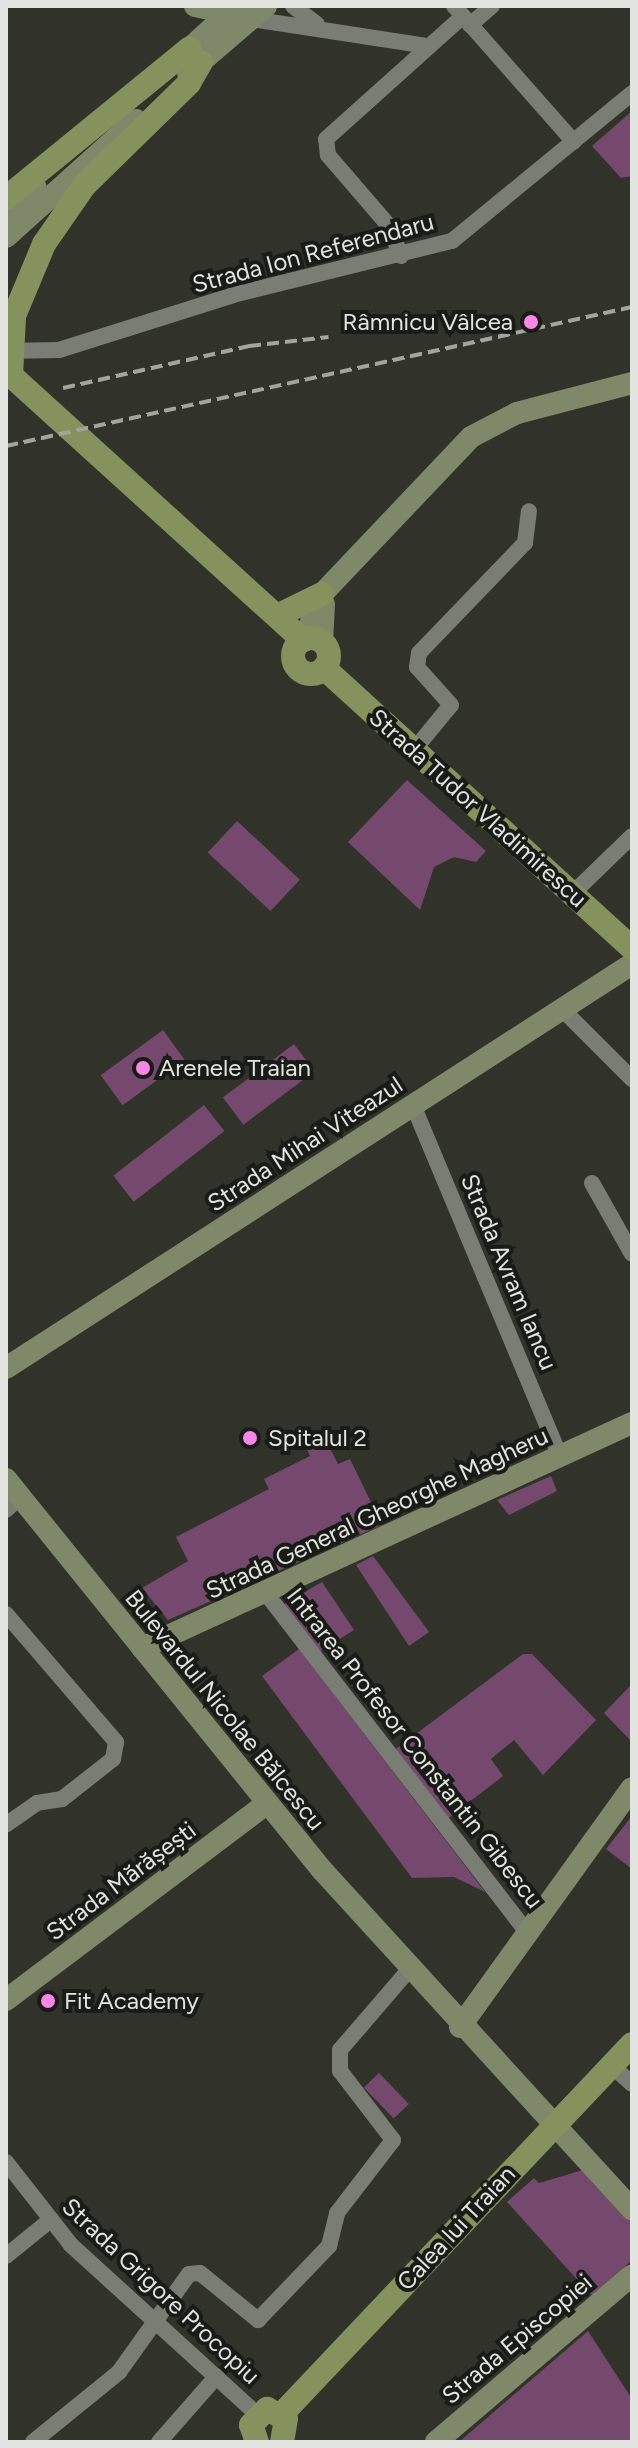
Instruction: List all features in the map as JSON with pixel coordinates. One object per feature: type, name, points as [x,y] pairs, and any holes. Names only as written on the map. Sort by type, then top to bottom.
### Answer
[{"type":"main road","points":[[6,198],[197,49]]},
{"type":"main road","points":[[197,49],[60,218],[19,299],[8,379],[219,574],[306,644]]},
{"type":"main road","points":[[219,574],[277,616],[306,644]]},
{"type":"main road","points":[[277,616],[325,591]]},
{"type":"main road","name":"Strada Tudor Vladimirescu","points":[[306,644],[329,652],[324,668],[632,948]]},
{"type":"main road","name":"Calea lui Traian","points":[[282,2414],[632,2044]]},
{"type":"main road","points":[[257,2442],[251,2425],[257,2414],[282,2414],[283,2442]]},
{"type":"street","points":[[293,6],[326,28]]},
{"type":"street","points":[[401,256],[389,226],[328,155],[326,139],[462,16],[492,6]]},
{"type":"street","points":[[6,237],[197,49],[199,7],[245,11],[428,46]]},
{"type":"street","points":[[6,214],[245,11]]},
{"type":"street","points":[[462,16],[574,142]]},
{"type":"street","name":"Strada Ion Referendaru","points":[[6,351],[59,350],[233,295],[401,256],[476,228],[632,93]]},
{"type":"street","points":[[306,644],[325,591],[484,427],[632,383]]},
{"type":"street","points":[[414,750],[451,705],[417,667],[419,653],[525,543],[529,511]]},
{"type":"street","points":[[572,894],[632,836]]},
{"type":"street","name":"Strada Mihai Viteazul","points":[[6,1368],[632,964]]},
{"type":"street","points":[[562,1009],[632,1079]]},
{"type":"street","name":"Strada Avram Iancu","points":[[413,1105],[560,1457]]},
{"type":"street","points":[[592,1183],[632,1254]]},
{"type":"street","name":"Strada General Gheorghe Magheru","points":[[142,1648],[632,1423]]},
{"type":"street","name":"Bulevardul Nicolae Bălcescu","points":[[6,1479],[13,1504],[142,1648],[266,1804],[408,1971],[552,2126]]},
{"type":"street","name":"Intrarea Profesor Constantin Gibescu","points":[[265,1592],[528,1934]]},
{"type":"street","points":[[6,1615],[116,1742],[113,1759],[72,1791],[6,1825]]},
{"type":"street","points":[[460,2027],[632,1788]]},
{"type":"street","name":"Strada Mărășești","points":[[6,2000],[266,1804]]},
{"type":"street","points":[[33,2442],[119,2372],[151,2318],[194,2272],[251,2317],[265,2315],[329,2246],[337,2213],[392,2150],[392,2133],[361,2103],[340,2071],[340,2050],[408,1971]]},
{"type":"street","points":[[611,2065],[632,2084]]},
{"type":"street","points":[[552,2126],[632,2210]]},
{"type":"street","name":"Strada Grigore Procopiu","points":[[6,2162],[48,2222],[257,2414]]},
{"type":"street","points":[[6,2256],[48,2222]]},
{"type":"street","name":"Strada Episcopiei","points":[[436,2442],[632,2275]]},
{"type":"street","points":[[159,2442],[217,2376]]},
{"type":"shaded area","points":[[632,111],[632,176],[621,178],[592,146]]},
{"type":"shaded area","points":[[407,780],[486,851],[476,862],[454,857],[434,867],[420,910],[348,842]]},
{"type":"shaded area","points":[[237,821],[300,880],[271,911],[208,852]]},
{"type":"shaded area","name":"Arenele Traian","points":[[163,1030],[185,1060],[122,1105],[101,1075]]},
{"type":"shaded area","points":[[294,1044],[314,1071],[243,1125],[223,1098]]},
{"type":"shaded area","points":[[204,1105],[224,1131],[134,1202],[113,1176]]},
{"type":"shaded area","points":[[323,1435],[338,1464],[350,1459],[382,1525],[168,1620],[142,1588],[188,1561],[176,1537],[269,1489],[264,1479],[310,1456],[305,1445]]},
{"type":"shaded area","points":[[551,1476],[557,1491],[509,1515],[497,1500]]},
{"type":"shaded area","points":[[373,1556],[429,1632],[409,1646],[356,1565]]},
{"type":"shaded area","points":[[322,1582],[354,1630],[319,1652],[283,1605]]},
{"type":"shaded area","points":[[299,1649],[485,1892],[454,1877],[412,1878],[262,1676]]},
{"type":"shaded area","points":[[523,1654],[532,1654],[596,1720],[543,1775],[514,1740],[491,1759],[503,1776],[446,1820],[393,1751]]},
{"type":"shaded area","points":[[632,1685],[632,1742],[604,1713]]},
{"type":"shaded area","points":[[632,1816],[632,1869],[606,1849]]},
{"type":"shaded area","points":[[379,2073],[409,2104],[394,2119],[364,2088]]},
{"type":"shaded area","points":[[583,2170],[632,2223],[632,2260],[592,2296],[507,2202],[534,2178],[539,2183]]},
{"type":"shaded area","points":[[588,2331],[632,2399],[632,2442],[459,2442]]},
{"type":"railway","points":[[6,446],[632,307]]},
{"type":"railway","points":[[63,388],[249,346],[328,337]]},
{"type":"place","name":"Râmnicu Vâlcea","points":[[531,322]]},
{"type":"place","name":"Arenele Traian","points":[[143,1068]]},
{"type":"place","name":"Spitalul 2","points":[[250,1438]]},
{"type":"place","name":"Fit Academy","points":[[48,2001]]}]
